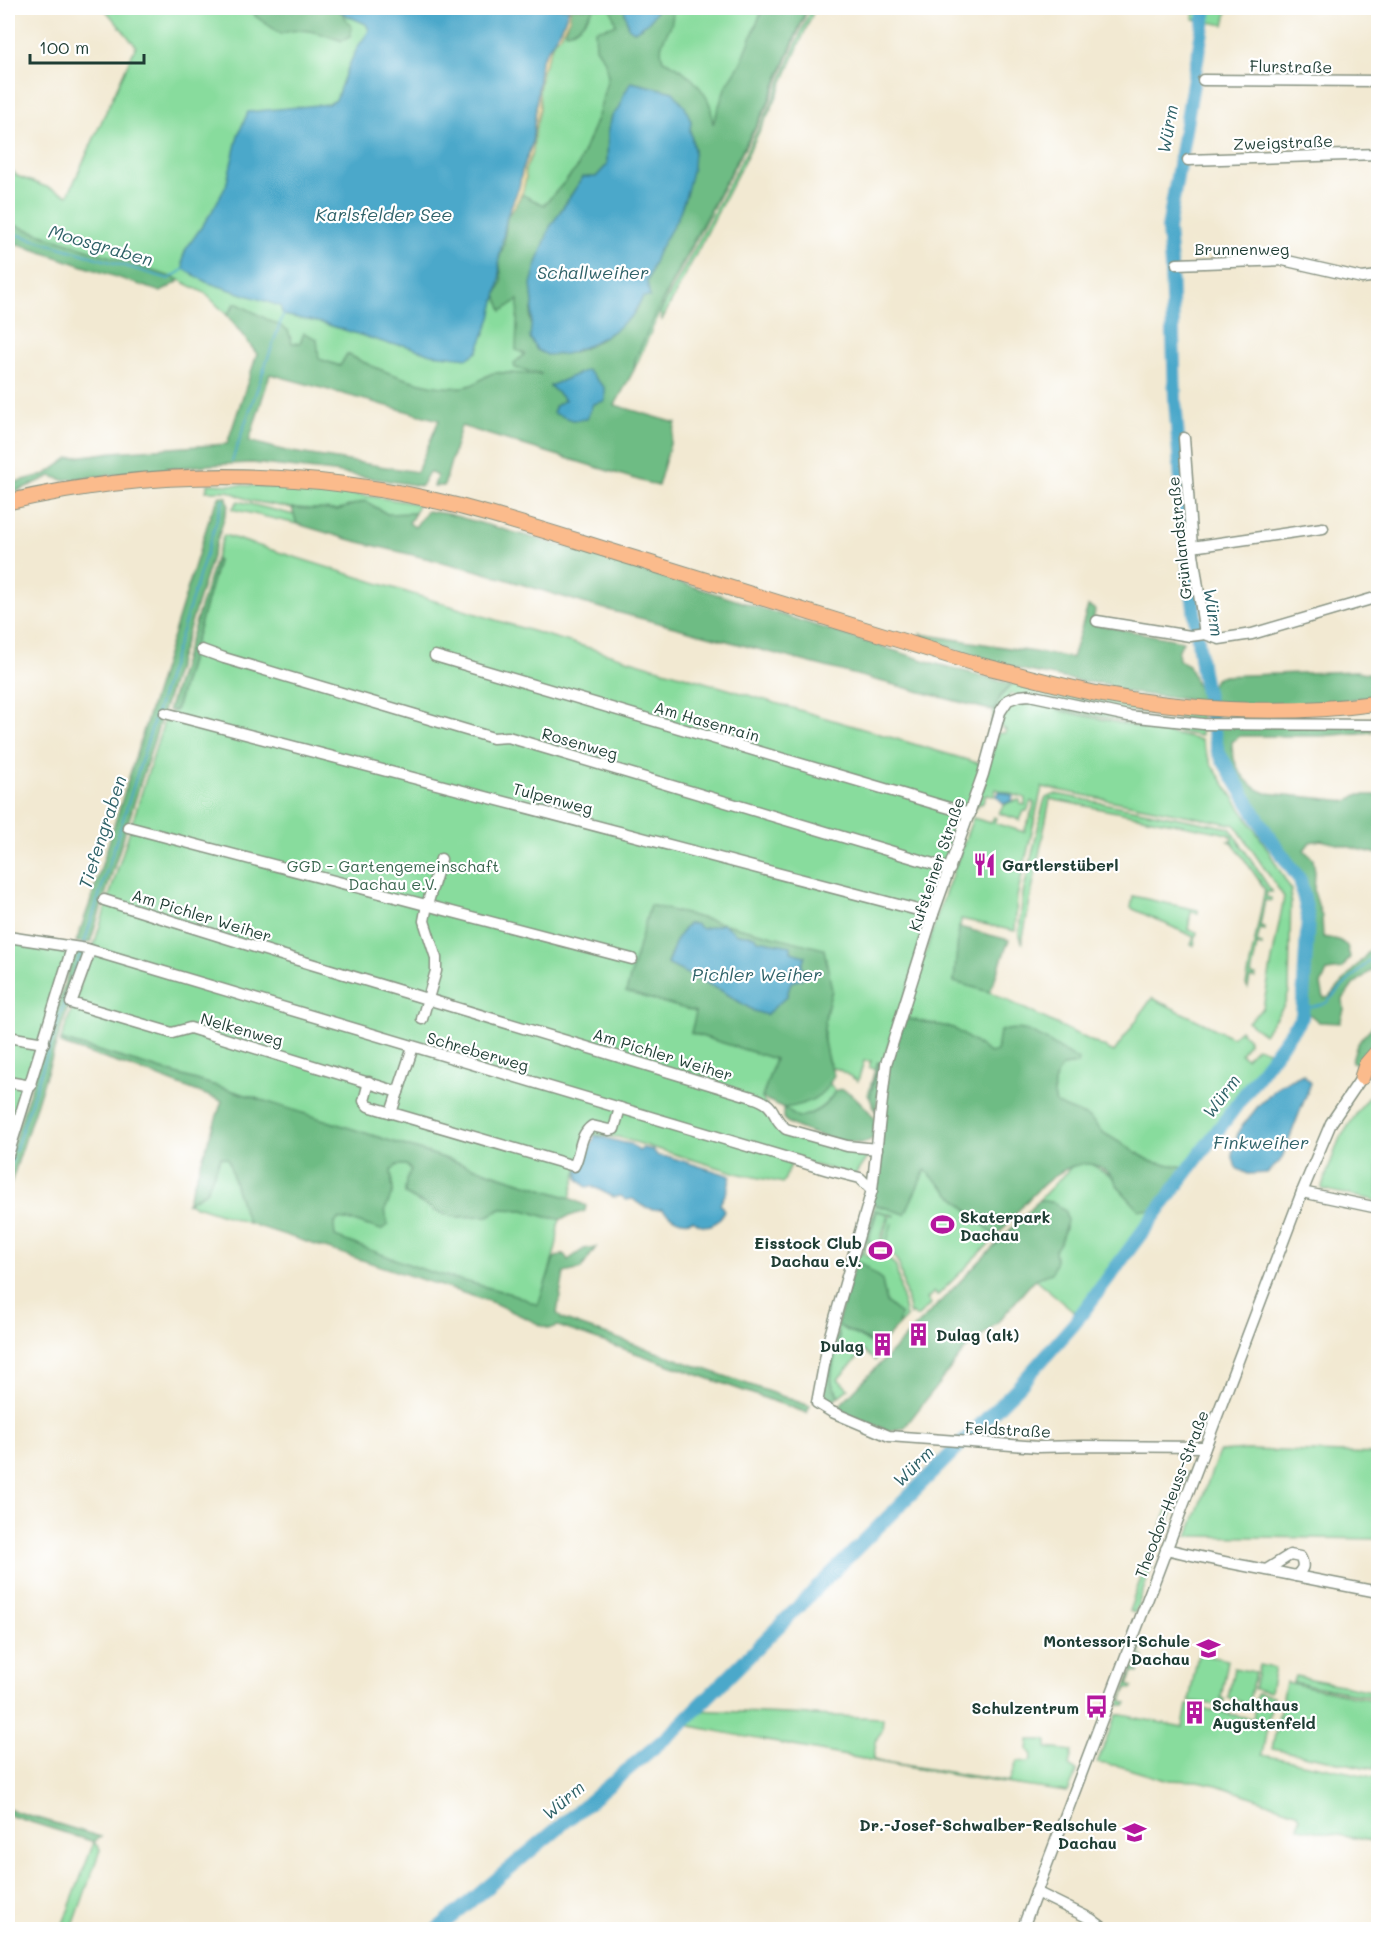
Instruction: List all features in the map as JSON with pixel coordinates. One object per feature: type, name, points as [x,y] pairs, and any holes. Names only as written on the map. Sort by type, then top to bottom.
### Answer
[{"type":"highway","points":[[8,502],[84,486],[171,478],[232,476],[384,490],[536,528],[983,666],[1100,694],[1205,708],[1282,710],[1378,704]]},
{"type":"highway","points":[[1362,1077],[1366,1065],[1378,1051]]},
{"type":"highway","points":[[1362,1077],[1378,1065]]},
{"type":"street","name":"Flurstraße","points":[[1203,80],[1378,81]]},
{"type":"street","name":"Zweigstraße","points":[[1188,160],[1378,154]]},
{"type":"street","name":"Brunnenweg","points":[[1177,264],[1283,260],[1362,278],[1378,276]]},
{"type":"street","name":"Grünlandstraße","points":[[1184,438],[1192,547],[1205,634]]},
{"type":"street","points":[[1192,547],[1323,528]]},
{"type":"street","points":[[1097,621],[1192,635],[1205,634],[1219,639],[1252,634],[1378,597]]},
{"type":"street","name":"Rosenweg","points":[[202,650],[483,736],[508,737],[950,869]]},
{"type":"street","name":"Am Hasenrain","points":[[435,656],[970,814]]},
{"type":"street","name":"Kufsteiner Straße","points":[[817,1403],[829,1339],[872,1190],[878,1118],[886,1064],[933,914],[970,814],[1004,704],[1013,697],[1029,695],[1128,716],[1208,724],[1378,725]]},
{"type":"street","name":"Tulpenweg","points":[[165,714],[933,914]]},
{"type":"street","points":[[128,827],[632,959]]},
{"type":"street","points":[[422,1019],[436,971],[436,958],[424,921],[441,859]]},
{"type":"street","name":"Am Pichler Weiher","points":[[104,900],[765,1101],[772,1107],[780,1124],[786,1129],[847,1146],[877,1149]]},
{"type":"street","name":"Schreberweg","points":[[8,937],[82,949],[860,1178],[872,1190]]},
{"type":"street","points":[[8,1155],[44,1043],[82,949]]},
{"type":"street","name":"Nelkenweg","points":[[82,949],[71,1004],[172,1033],[190,1028],[398,1092]]},
{"type":"street","points":[[8,1037],[44,1043]]},
{"type":"street","points":[[391,1113],[413,1047]]},
{"type":"street","name":"Theodor-Heuss-Straße","points":[[1022,1929],[1302,1192],[1331,1123],[1362,1077]]},
{"type":"street","points":[[8,1082],[31,1086]]},
{"type":"street","points":[[369,1083],[365,1104],[574,1166],[588,1129],[592,1126],[614,1129],[620,1108]]},
{"type":"street","points":[[1302,1192],[1378,1208]]},
{"type":"street","name":"Feldstraße","points":[[817,1403],[832,1412],[889,1436],[1038,1447],[1205,1447]]},
{"type":"street","points":[[1166,1549],[1378,1592]]},
{"type":"street","points":[[1266,1570],[1284,1557],[1295,1555],[1300,1557],[1304,1565],[1296,1576]]},
{"type":"street","points":[[1036,1892],[1091,1919],[1106,1929]]},
{"type":"green space","points":[[104,8],[808,8],[768,106],[669,291],[634,370],[635,361],[553,373],[526,375],[498,373],[488,375],[470,386],[455,388],[407,380],[347,354],[340,366],[319,359],[317,350],[300,343],[292,343],[235,303],[227,315],[205,293],[177,279],[8,223],[8,165],[17,176],[68,195],[136,46]]},
{"type":"green space","points":[[253,8],[335,8],[341,11],[352,28],[350,37],[342,41],[304,30],[281,34],[255,16]]},
{"type":"green space","points":[[570,8],[594,8],[579,27],[566,32],[566,26]]},
{"type":"green space","points":[[611,8],[624,8],[628,27],[634,31],[649,20],[656,11],[654,8],[673,8],[672,22],[661,46],[663,60],[684,72],[703,91],[710,105],[713,124],[725,88],[741,63],[763,8],[807,8],[767,105],[661,303],[635,360],[634,370],[615,405],[676,423],[658,486],[461,426],[444,486],[434,486],[437,476],[429,472],[421,486],[334,472],[252,463],[207,465],[63,480],[51,476],[8,495],[8,484],[46,474],[69,458],[113,452],[227,444],[257,354],[227,315],[236,303],[288,330],[292,343],[300,343],[304,333],[317,339],[319,359],[340,366],[347,354],[390,373],[442,387],[471,385],[495,373],[542,374],[515,368],[514,363],[525,354],[516,350],[518,300],[502,311],[496,295],[502,282],[499,259],[504,245],[507,216],[521,194],[544,205],[577,168],[598,116],[608,77],[605,61],[596,48],[595,30],[616,25]],"holes":[[[631,82],[673,92],[691,121],[690,130],[694,150],[686,195],[678,217],[657,254],[647,282],[649,296],[643,297],[632,315],[599,341],[574,352],[549,354],[537,350],[530,318],[550,227],[583,177],[596,177],[607,165],[608,130],[612,116],[621,107],[623,96]],[[587,371],[605,388],[593,404],[556,406],[565,400],[550,386]],[[270,374],[439,420],[417,472],[286,451],[249,441]]]},
{"type":"green space","points":[[811,8],[815,8],[773,105],[662,320],[660,313],[771,105]]},
{"type":"green space","points":[[1194,8],[1228,8],[1224,25],[1193,19]]},
{"type":"green space","points":[[8,223],[177,279],[178,282],[161,292],[8,241]]},
{"type":"green space","points":[[208,484],[313,490],[418,504],[415,513],[387,514],[365,501],[337,510],[292,508],[251,501],[228,491],[206,491]]},
{"type":"green space","points":[[220,496],[227,497],[228,506],[90,943],[76,942],[211,513]]},
{"type":"green space","points":[[238,501],[294,515],[297,524],[232,509]]},
{"type":"green space","points":[[365,501],[387,514],[415,513],[409,523],[415,527],[427,511],[448,514],[588,553],[933,663],[1012,684],[1000,697],[994,711],[590,605],[475,570],[351,540],[297,524],[292,508],[337,510]]},
{"type":"green space","name":"GGD - Gartengemeinschaft Dachau e.V.","points":[[224,535],[505,623],[981,764],[994,711],[1000,697],[1015,681],[1200,714],[1201,721],[1010,694],[983,765],[882,1064],[877,1063],[870,1098],[868,1095],[875,1069],[869,1067],[871,1061],[864,1061],[858,1081],[832,1068],[828,1059],[824,1029],[832,990],[697,1012],[691,1033],[775,1059],[762,1098],[779,1130],[869,1155],[855,1175],[793,1160],[783,1183],[740,1174],[618,1137],[587,1134],[570,1198],[230,1090],[61,1040],[92,951],[165,718],[176,710],[218,561],[215,560]]},
{"type":"green space","points":[[215,560],[218,561],[176,710],[168,711]]},
{"type":"green space","points":[[1088,606],[1095,609],[1093,624],[1183,641],[1178,652],[1179,660],[1189,665],[1197,686],[1211,687],[1215,679],[1220,676],[1357,671],[1378,675],[1378,696],[1313,704],[1269,705],[1201,701],[1111,690],[1108,684],[1083,682],[1009,667],[925,640],[921,634],[1072,658]]},
{"type":"green space","points":[[1022,698],[1047,702],[1050,706],[1062,711],[1201,740],[1211,764],[1265,845],[1291,890],[1289,992],[1284,1006],[1264,1034],[1248,1022],[1263,1008],[1284,897],[1235,825],[1042,787],[1017,897],[1015,931],[961,919],[954,982],[990,992],[1114,1052],[1152,998],[1232,1037],[1240,1030],[1248,1038],[1248,1043],[1241,1054],[1246,1058],[1257,1047],[1271,1052],[1185,1167],[1152,1162],[1102,1132],[1090,1118],[1056,1104],[1054,1088],[1057,1075],[1063,1066],[1077,1064],[1079,1060],[1046,1041],[990,1053],[953,1028],[905,1018],[938,913],[973,818],[991,823],[994,817],[996,818],[994,823],[1024,832],[1035,803],[1031,801],[1020,820],[999,813],[1002,807],[1013,801],[1020,800],[1020,804],[1025,805],[1025,798],[996,789],[994,796],[986,795],[982,804],[978,804],[977,808],[976,806],[998,733],[1005,733],[1006,730],[1000,725],[1007,705]]},
{"type":"green space","points":[[1051,704],[1201,730],[1201,736],[1062,709]]},
{"type":"green space","points":[[1223,725],[1368,725],[1372,732],[1320,736],[1240,736],[1232,742],[1234,759],[1241,773],[1252,785],[1266,793],[1348,801],[1357,795],[1378,795],[1378,854],[1321,840],[1310,842],[1304,850],[1313,859],[1314,892],[1322,917],[1323,937],[1339,940],[1347,946],[1350,957],[1342,969],[1327,971],[1321,985],[1324,998],[1330,997],[1378,941],[1378,970],[1372,970],[1353,985],[1343,999],[1344,1010],[1340,1023],[1319,1022],[1303,1009],[1308,917],[1300,880],[1234,782],[1218,752],[1214,736]]},
{"type":"green space","points":[[1056,794],[1230,828],[1272,892],[1267,892],[1266,897],[1271,898],[1271,901],[1265,900],[1260,926],[1265,927],[1265,930],[1260,929],[1257,942],[1262,946],[1257,945],[1251,975],[1256,976],[1250,978],[1248,988],[1246,985],[1265,889],[1233,843],[1228,841],[1232,840],[1229,834],[1050,799],[1022,942],[1019,933],[1023,893],[1044,802],[1046,798]]},
{"type":"green space","points":[[1133,896],[1198,910],[1198,913],[1191,912],[1188,930],[1197,932],[1194,946],[1191,945],[1194,937],[1131,908]]},
{"type":"green space","points":[[650,905],[824,949],[832,990],[823,1037],[828,1061],[834,1075],[826,1089],[814,1099],[784,1108],[798,1118],[820,1109],[836,1091],[846,1091],[857,1099],[875,1119],[873,1138],[862,1143],[843,1141],[788,1123],[783,1118],[783,1107],[762,1098],[775,1059],[691,1033],[696,1012],[626,992]],"holes":[[[688,924],[695,924],[701,929],[723,924],[736,934],[755,936],[757,940],[788,949],[798,958],[803,973],[791,982],[787,996],[766,1014],[754,1011],[722,991],[667,964],[677,938]]]},
{"type":"green space","points":[[959,927],[1009,940],[990,992],[954,982]]},
{"type":"green space","points":[[8,940],[69,953],[8,1150]]},
{"type":"green space","points":[[75,950],[86,952],[8,1192],[8,1160]]},
{"type":"green space","points":[[905,1018],[953,1028],[990,1053],[997,1051],[1000,1031],[1021,1029],[1037,1035],[1079,1060],[1077,1064],[1063,1066],[1057,1075],[1054,1088],[1056,1104],[1090,1118],[1102,1132],[1152,1162],[1185,1167],[1152,1210],[1139,1210],[1119,1188],[1113,1177],[1097,1166],[1081,1164],[1048,1180],[996,1237],[925,1170],[905,1214],[871,1203],[889,1065]]},
{"type":"green space","points":[[1378,1021],[1378,1045],[1362,1064],[1352,1063],[1358,1044]]},
{"type":"green space","points":[[61,1040],[230,1090],[570,1198],[586,1206],[585,1211],[561,1219],[524,1210],[501,1209],[488,1216],[454,1217],[436,1211],[405,1194],[406,1180],[411,1170],[406,1165],[397,1165],[391,1171],[393,1191],[385,1210],[388,1225],[381,1230],[354,1221],[338,1219],[334,1225],[335,1237],[427,1271],[515,1295],[538,1305],[554,1258],[564,1254],[568,1260],[584,1249],[596,1247],[581,1269],[564,1273],[557,1313],[562,1319],[810,1406],[807,1413],[558,1326],[549,1329],[494,1303],[248,1223],[228,1159],[221,1157],[206,1192],[187,1203],[222,1101],[154,1075],[60,1044]]},
{"type":"green space","points":[[878,1062],[882,1064],[876,1112],[870,1098]]},
{"type":"green space","points":[[830,1084],[835,1091],[824,1105],[815,1111],[798,1118],[783,1107],[809,1100]]},
{"type":"green space","points":[[1378,1086],[1378,1201],[1321,1189],[1339,1140]]},
{"type":"green space","points":[[221,1156],[229,1159],[248,1223],[187,1203],[206,1192]]},
{"type":"green space","points":[[1091,1164],[1113,1177],[1119,1188],[1139,1209],[1152,1210],[1076,1313],[1035,1279],[1043,1275],[1056,1260],[1055,1250],[1065,1229],[1055,1203],[1039,1200],[1073,1165]]},
{"type":"green space","points":[[397,1165],[406,1165],[411,1170],[406,1180],[405,1194],[436,1211],[454,1217],[488,1216],[501,1209],[524,1210],[561,1219],[553,1257],[538,1306],[515,1295],[427,1271],[335,1238],[333,1225],[338,1219],[368,1226],[387,1225],[385,1210],[393,1191],[391,1171]]},
{"type":"green space","name":"Skaterpark Dachau","points":[[925,1170],[996,1237],[937,1296],[934,1292],[927,1299],[931,1304],[917,1317],[912,1313],[910,1315],[899,1264],[889,1249],[885,1248],[892,1223],[885,1247],[881,1246],[890,1215],[894,1215],[876,1210],[864,1254],[881,1260],[883,1253],[896,1266],[906,1318],[898,1326],[900,1314],[886,1302],[882,1280],[856,1259],[858,1253],[861,1254],[875,1205],[905,1213]]},
{"type":"green space","points":[[1039,1200],[1055,1203],[1065,1211],[1067,1221],[1060,1243],[1055,1250],[1056,1260],[1052,1273],[1035,1279],[997,1323],[963,1352],[904,1428],[889,1431],[842,1412],[840,1408],[842,1403]]},
{"type":"green space","points":[[877,1211],[888,1214],[879,1245],[868,1242]]},
{"type":"green space","points":[[856,1259],[882,1280],[886,1302],[900,1314],[898,1326],[879,1346],[837,1325]]},
{"type":"green space","points":[[837,1325],[883,1350],[875,1361],[864,1351],[838,1379],[848,1389],[839,1396],[831,1378],[839,1339]]},
{"type":"green space","points":[[837,1332],[839,1339],[831,1378],[839,1396],[830,1404],[821,1398]]},
{"type":"green space","points":[[1247,1450],[1378,1454],[1378,1539],[1188,1536],[1219,1452]]},
{"type":"green space","points":[[1183,1472],[1188,1474],[1163,1538],[1157,1536]]},
{"type":"green space","points":[[1146,1564],[1152,1566],[1135,1613],[1129,1611]]},
{"type":"green space","points":[[1143,1642],[1149,1644],[1149,1647],[1143,1645],[1140,1655],[1144,1657],[1143,1660],[1138,1659],[1134,1669],[1139,1671],[1138,1673],[1133,1672],[1128,1684],[1133,1687],[1132,1689],[1127,1688],[1122,1700],[1127,1703],[1119,1705]]},
{"type":"green space","points":[[1198,1654],[1228,1660],[1221,1698],[1224,1699],[1223,1706],[1189,1701]]},
{"type":"green space","points":[[1259,1665],[1275,1668],[1270,1692],[1254,1689]]},
{"type":"green space","points":[[1234,1668],[1255,1672],[1248,1706],[1240,1704],[1241,1701],[1228,1698]]},
{"type":"green space","points":[[1295,1676],[1378,1692],[1378,1698],[1293,1682]]},
{"type":"green space","points":[[1286,1682],[1378,1701],[1378,1749],[1374,1769],[1272,1749]]},
{"type":"green space","points":[[1257,1693],[1273,1696],[1262,1755],[1378,1778],[1378,1842],[1298,1828],[1300,1817],[1296,1812],[1217,1785],[1197,1781],[1165,1780],[1119,1766],[1097,1763],[1117,1714],[1183,1727],[1187,1705],[1253,1719]]},
{"type":"green space","points":[[695,1710],[883,1718],[882,1731],[877,1738],[873,1760],[1009,1782],[1017,1761],[1031,1760],[1032,1755],[1028,1750],[1029,1740],[1047,1740],[1047,1748],[1072,1751],[1069,1766],[1077,1771],[1068,1792],[971,1778],[874,1761],[680,1724]]},
{"type":"green space","points":[[8,1809],[101,1837],[94,1842],[8,1815]]},
{"type":"green space","points":[[94,1842],[100,1850],[72,1929],[61,1929]]},
{"type":"sand","points":[[569,8],[570,17],[561,35],[554,41],[542,71],[539,91],[540,108],[533,152],[525,170],[523,191],[507,216],[519,187],[532,144],[541,60],[562,27]]},
{"type":"water","name":"Karlsfelder See","points":[[335,8],[569,8],[562,27],[541,60],[532,144],[519,187],[507,216],[499,259],[500,280],[491,318],[477,352],[468,358],[431,354],[404,345],[389,344],[322,323],[283,315],[280,306],[206,282],[184,269],[183,257],[186,249],[211,213],[226,186],[238,135],[248,112],[328,104],[336,100],[352,59],[369,30],[366,24]]},
{"type":"water","points":[[624,8],[654,8],[656,11],[647,23],[634,31],[628,27]]},
{"type":"water","name":"Schallweiher","points":[[631,82],[673,92],[685,107],[691,121],[690,130],[694,150],[693,167],[686,195],[678,217],[657,254],[647,282],[650,297],[643,297],[632,316],[612,332],[589,345],[566,354],[547,355],[537,350],[530,338],[533,303],[531,284],[536,266],[550,227],[583,177],[596,177],[607,165],[608,130],[612,116],[620,107]]},
{"type":"water","points":[[587,370],[605,388],[605,401],[593,404],[587,419],[573,420],[553,413],[556,406],[565,400],[550,386]]},
{"type":"water","points":[[1000,791],[1013,796],[1012,801],[1004,804],[996,796]]},
{"type":"water","name":"Pichler Weiher","points":[[688,924],[695,924],[702,929],[723,924],[737,934],[755,936],[758,940],[791,946],[791,952],[805,956],[802,964],[802,979],[791,982],[787,996],[766,1015],[754,1011],[722,991],[667,964],[677,938]]},
{"type":"water","name":"Finkweiher","points":[[1303,1074],[1311,1083],[1281,1160],[1267,1173],[1248,1174],[1236,1168],[1232,1154],[1239,1130],[1259,1105],[1280,1085]]},
{"type":"water","points":[[595,1136],[631,1144],[639,1151],[643,1148],[653,1150],[658,1156],[670,1157],[731,1176],[720,1204],[724,1210],[722,1215],[715,1223],[707,1226],[693,1220],[684,1222],[662,1209],[650,1209],[633,1199],[613,1197],[592,1186],[586,1187],[578,1179],[578,1171]]},
{"type":"waterway","name":"Würm","points":[[436,1930],[675,1730],[1018,1387],[1074,1324],[1302,1017],[1308,917],[1300,880],[1267,834],[1218,752],[1202,672],[1185,537],[1175,399],[1168,229],[1206,8]]},
{"type":"waterway","name":"Moosgraben","points":[[8,232],[169,279],[184,269]]},
{"type":"waterway","name":"Tiefengraben","points":[[232,461],[283,315]]},
{"type":"waterway","name":"Tiefengraben","points":[[84,944],[223,500]]},
{"type":"waterway","name":"Tiefengraben","points":[[15,1151],[81,952]]},
{"type":"waterway","points":[[1303,1009],[1326,1003],[1378,952]]},
{"type":"waterway","name":"Tiefengraben","points":[[8,1173],[13,1157]]},
{"type":"place","name":"Gartlerstüberl","points":[[984,864]]},
{"type":"place","name":"Skaterpark Dachau","points":[[942,1225]]},
{"type":"place","name":"Eisstock Club Dachau e.V.","points":[[880,1251]]},
{"type":"place","name":"Dulag (alt)","points":[[918,1334]]},
{"type":"place","name":"Dulag","points":[[882,1345]]},
{"type":"place","name":"Montessori-Schule Dachau","points":[[1208,1649]]},
{"type":"place","name":"Schulzentrum","points":[[1097,1707]]},
{"type":"place","name":"Schalthaus Augustenfeld","points":[[1194,1713]]},
{"type":"place","name":"Dr.-Josef-Schwalber-Realschule Dachau","points":[[1135,1833]]}]
